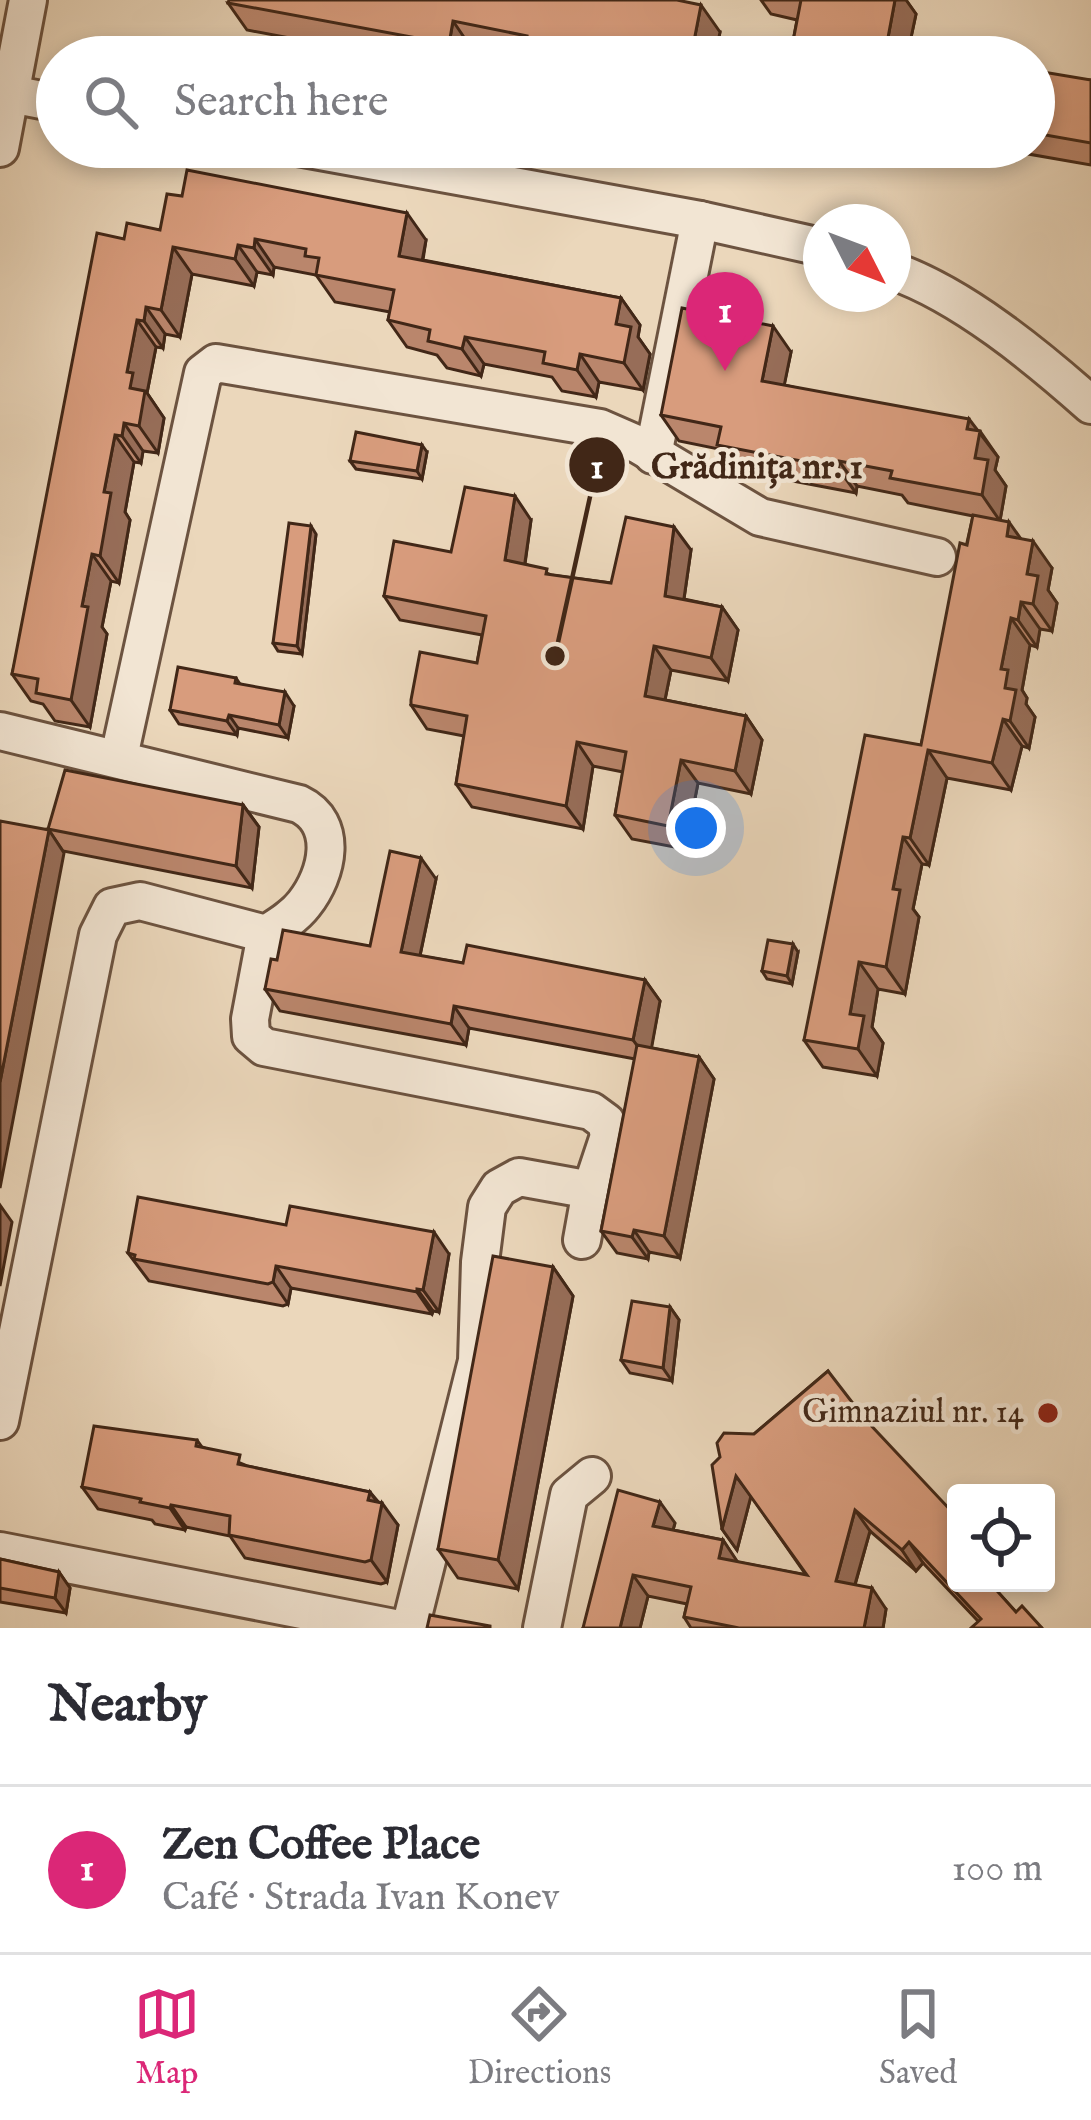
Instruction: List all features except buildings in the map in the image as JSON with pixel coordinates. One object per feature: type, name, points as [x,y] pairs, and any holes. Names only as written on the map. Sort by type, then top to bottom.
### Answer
[{"type":"street","points":[[0,148],[5,93],[28,0]]},
{"type":"street","points":[[5,93],[36,99]]},
{"type":"street","points":[[414,168],[700,220],[803,244]]},
{"type":"street","points":[[653,455],[700,220]]},
{"type":"street","points":[[911,279],[976,316],[1091,405]]},
{"type":"street","points":[[118,757],[203,373],[216,363],[600,428],[621,435],[760,517],[937,557]]},
{"type":"street","points":[[0,731],[299,804],[320,817],[325,825],[325,851],[312,892],[302,909],[266,934],[250,1018],[251,1036],[264,1047],[591,1111],[606,1122],[609,1136],[591,1190],[582,1240]]},
{"type":"street","points":[[0,1421],[98,935],[112,907],[140,901],[266,934]]},
{"type":"street","points":[[410,1628],[478,1361],[479,1262],[487,1207],[500,1188],[519,1177],[591,1190]]},
{"type":"street","points":[[542,1628],[569,1496],[592,1476]]},
{"type":"street","points":[[0,1551],[394,1628]]},
{"type":"place","name":"Zen Coffee Place","points":[[725,371]]},
{"type":"place","name":"Grădinița nr. 1","points":[[555,656]]},
{"type":"place","name":"Gimnaziul nr. 14","points":[[1048,1413]]}]
